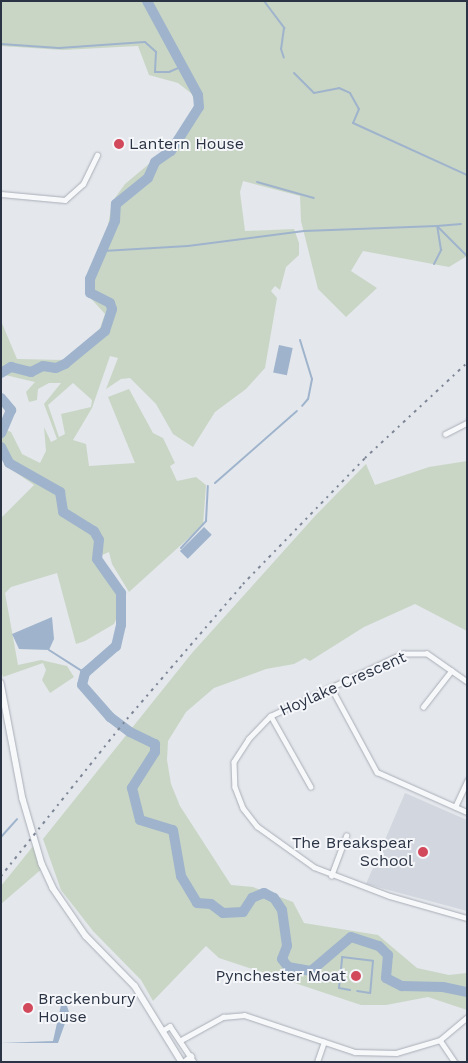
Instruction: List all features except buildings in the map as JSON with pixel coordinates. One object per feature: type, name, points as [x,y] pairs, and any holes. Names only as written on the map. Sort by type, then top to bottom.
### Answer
[{"type":"street","points":[[1,194],[65,200],[83,184],[97,155]]},
{"type":"street","points":[[445,434],[467,423]]},
{"type":"street","name":"Hoylake Crescent","points":[[467,682],[427,654],[414,652],[331,687],[271,716],[249,739],[234,762],[235,787],[243,808],[279,843],[331,876],[467,918]]},
{"type":"street","points":[[423,707],[451,671]]},
{"type":"street","points":[[1,682],[24,800],[42,864],[53,888],[86,936],[134,986],[162,1031],[183,1062],[193,1059],[182,1040],[170,1026],[162,1031]]},
{"type":"street","points":[[331,687],[377,772],[467,812]]},
{"type":"street","points":[[271,716],[311,787]]},
{"type":"street","points":[[456,807],[467,781]]},
{"type":"street","points":[[331,876],[346,836]]},
{"type":"street","points":[[182,1040],[223,1016],[244,1015],[356,1052],[378,1054],[412,1050],[440,1040],[467,1017]]},
{"type":"street","points":[[440,1040],[455,1062]]},
{"type":"street","points":[[317,1062],[324,1042]]},
{"type":"shaded area","name":"The Breakspear School","points":[[405,793],[467,820],[467,911],[366,884]]},
{"type":"green space","points":[[1,1],[467,1],[467,256],[449,267],[363,251],[351,271],[377,288],[346,317],[318,289],[301,221],[300,196],[243,181],[240,192],[245,231],[294,229],[299,243],[299,255],[286,267],[280,290],[275,286],[271,291],[277,298],[265,368],[246,389],[215,412],[193,447],[173,434],[156,404],[130,378],[121,379],[106,389],[118,358],[110,356],[92,408],[73,440],[86,444],[89,466],[135,463],[108,397],[129,389],[153,433],[163,438],[175,463],[170,466],[177,481],[196,477],[206,485],[203,525],[129,592],[112,564],[109,552],[95,558],[119,593],[118,615],[114,624],[85,641],[76,644],[57,573],[11,587],[5,593],[18,665],[41,660],[67,666],[74,677],[50,693],[42,680],[46,670],[43,663],[3,677],[1,671],[1,518],[34,485],[8,467],[1,457],[1,428],[11,432],[22,454],[40,463],[46,451],[44,427],[51,442],[57,439],[44,404],[61,383],[49,383],[38,389],[37,400],[29,402],[26,392],[35,382],[1,374],[1,321],[17,359],[65,360],[99,331],[105,314],[86,293],[86,279],[108,226],[112,202],[125,184],[174,143],[196,107],[192,94],[178,83],[149,75],[138,46],[63,50],[1,46]],"holes":[[[73,383],[92,400],[91,407],[61,414],[65,434],[59,437],[48,405]]]},
{"type":"green space","points":[[467,461],[467,631],[415,604],[364,627],[310,661],[305,658],[294,664],[266,669],[214,688],[186,712],[168,741],[167,760],[171,784],[180,806],[231,885],[253,887],[293,902],[304,923],[378,935],[417,968],[449,975],[467,973],[467,1010],[428,997],[386,1005],[361,1005],[219,958],[206,946],[153,1001],[141,980],[93,931],[61,890],[43,839],[192,653],[315,516],[366,464],[375,485],[429,467]]},
{"type":"green space","points":[[34,845],[44,867],[1,904],[1,886]]},
{"type":"water","points":[[279,345],[293,348],[287,375],[273,372]]},
{"type":"water","points":[[204,527],[212,535],[188,559],[180,551]]},
{"type":"water","points":[[52,617],[54,639],[49,650],[19,649],[12,634]]},
{"type":"water","points":[[61,1005],[67,1006],[69,1012],[58,1043],[1,1043],[53,1041]]},
{"type":"waterway","points":[[1,373],[11,367],[31,372],[43,366],[56,368],[65,364],[105,331],[112,309],[110,303],[90,293],[90,279],[115,221],[116,204],[148,178],[155,162],[171,151],[199,107],[198,95],[147,1]]},
{"type":"waterway","points":[[264,1],[284,28],[281,49],[284,58]]},
{"type":"waterway","points":[[1,44],[59,48],[145,42],[156,52],[155,72],[169,72],[181,67]]},
{"type":"waterway","points":[[294,73],[314,93],[339,88],[350,93],[359,109],[353,123],[467,175]]},
{"type":"waterway","points":[[257,182],[314,198]]},
{"type":"waterway","points":[[434,264],[441,250],[437,226],[461,224]]},
{"type":"waterway","points":[[103,251],[188,246],[304,231],[437,226],[467,256]]},
{"type":"waterway","points":[[300,340],[312,379],[308,399],[302,406]]},
{"type":"waterway","points":[[1,398],[11,410],[1,433]]},
{"type":"waterway","points":[[215,483],[297,411]]},
{"type":"waterway","points":[[1,447],[9,463],[60,492],[63,512],[94,531],[99,540],[97,559],[121,593],[121,625],[116,646],[85,673],[82,685],[110,717],[130,732],[155,744],[155,752],[132,788],[140,820],[173,830],[181,876],[197,903],[211,904],[223,913],[243,912],[252,898],[264,893],[274,898],[282,910],[287,946],[282,959],[288,967],[311,971],[351,937],[379,946],[388,955],[386,978],[402,986],[443,987],[467,992]]},
{"type":"waterway","points":[[181,548],[206,521],[208,486]]},
{"type":"waterway","points":[[49,650],[85,673]]},
{"type":"waterway","points":[[1,837],[17,819]]},
{"type":"waterway","points":[[350,990],[339,988],[342,957],[373,961],[370,993],[357,991]]},
{"type":"railway","points":[[1,876],[127,719],[243,584],[365,458],[467,363]]},
{"type":"place","name":"Lantern House","points":[[119,144]]},
{"type":"place","name":"The Breakspear School","points":[[423,852]]},
{"type":"place","name":"Pynchester Moat","points":[[356,976]]},
{"type":"place","name":"Brackenbury House","points":[[28,1008]]}]
